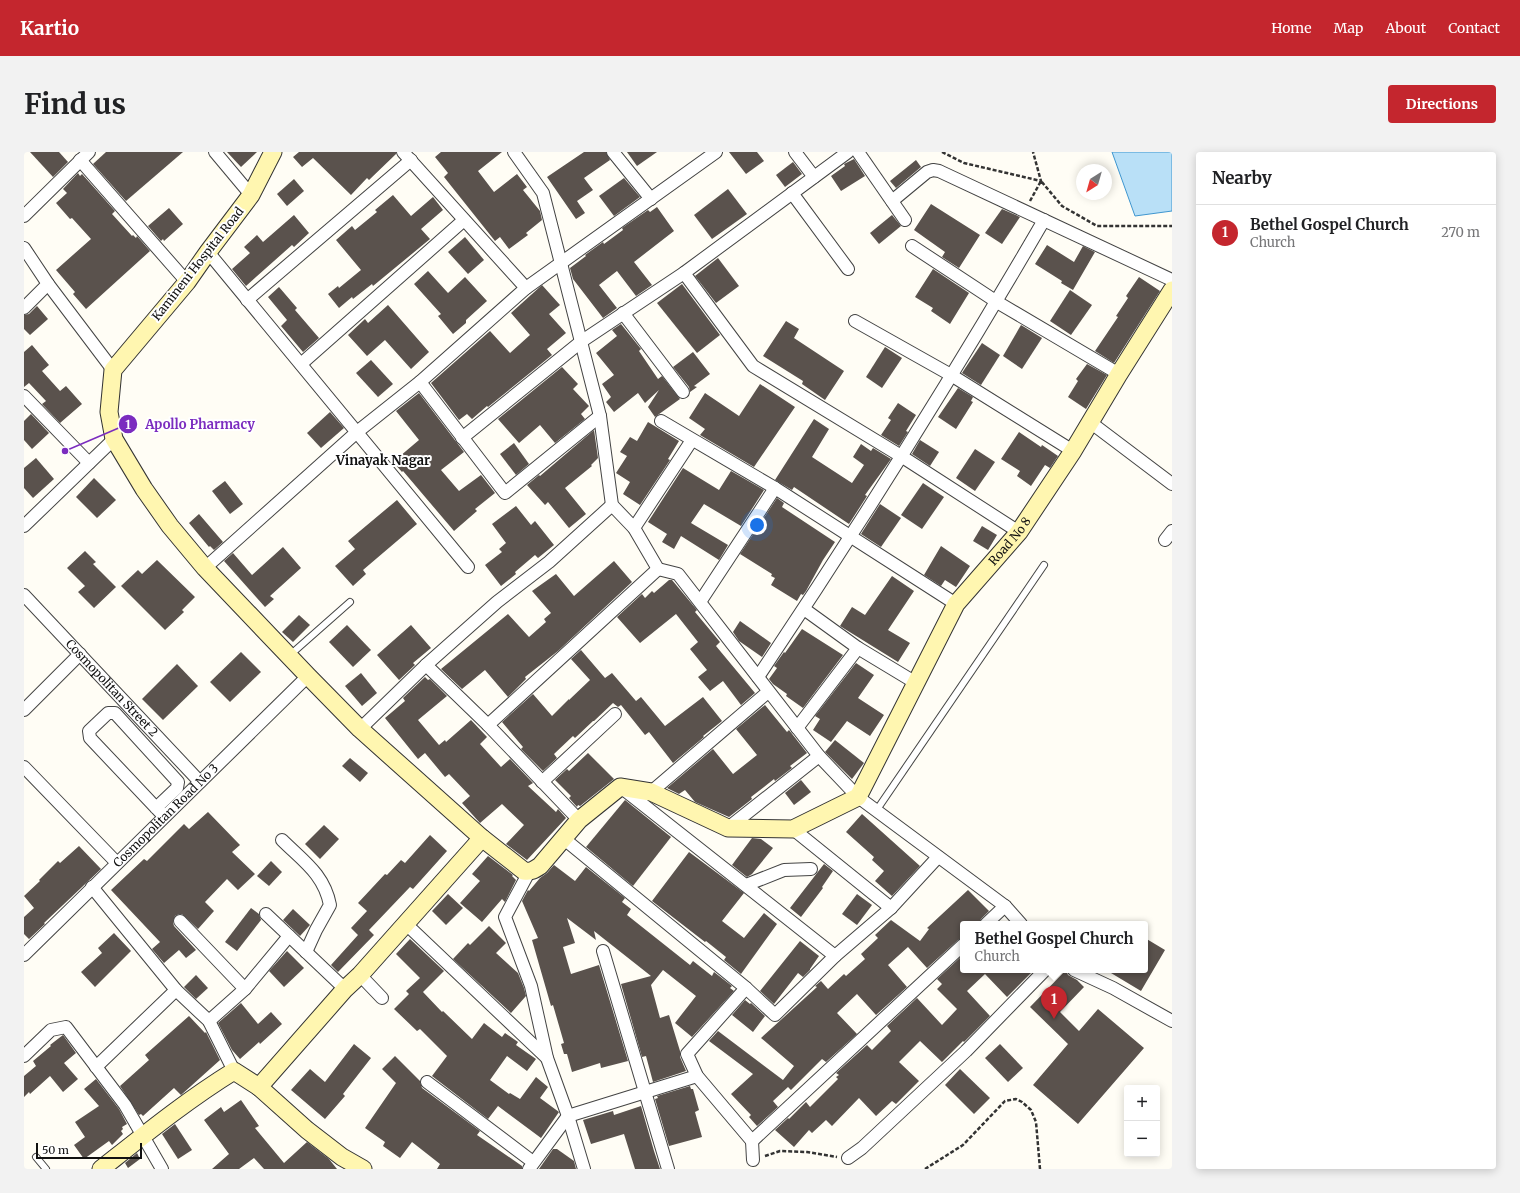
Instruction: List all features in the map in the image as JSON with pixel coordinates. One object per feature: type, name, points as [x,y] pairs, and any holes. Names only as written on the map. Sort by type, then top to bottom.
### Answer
[{"type":"street","points":[[24,216],[89,152]]},
{"type":"street","points":[[215,152],[251,195]]},
{"type":"street","name":"Kamineni Hospital Road","points":[[113,370],[187,282],[251,195],[274,152]]},
{"type":"street","points":[[514,152],[543,193],[600,416],[612,505],[634,528],[658,569],[678,574],[819,756],[858,797],[1005,906],[1018,921]]},
{"type":"street","points":[[614,152],[651,199]]},
{"type":"street","points":[[205,568],[357,432],[420,382],[526,288],[715,152]]},
{"type":"street","points":[[795,152],[814,177]]},
{"type":"street","points":[[462,438],[582,341],[684,273],[848,152]]},
{"type":"street","points":[[858,152],[905,220]]},
{"type":"street","points":[[247,300],[407,156],[526,288]]},
{"type":"street","points":[[80,160],[187,282]]},
{"type":"street","points":[[892,201],[927,172],[933,170],[939,171],[1172,280]]},
{"type":"street","points":[[792,193],[848,269]]},
{"type":"street","points":[[301,364],[464,220]]},
{"type":"street","points":[[758,677],[804,610],[901,456],[997,302],[1044,220]]},
{"type":"street","points":[[912,246],[997,302],[1119,374]]},
{"type":"street","points":[[24,248],[48,284],[113,370],[109,412],[114,439],[144,489],[170,526],[205,568],[288,656],[360,729],[482,838],[518,868],[524,871],[529,872],[540,866],[579,820],[620,786]]},
{"type":"street","points":[[208,252],[468,567]]},
{"type":"street","points":[[684,273],[753,366],[901,456],[1019,532]]},
{"type":"street","points":[[24,308],[48,284]]},
{"type":"street","name":"Road No 8","points":[[858,797],[956,604],[1019,532],[1073,451],[1172,290]]},
{"type":"street","points":[[623,313],[683,392]]},
{"type":"street","points":[[855,321],[951,375],[1073,451]]},
{"type":"street","points":[[420,382],[505,494],[600,416]]},
{"type":"street","points":[[24,396],[89,463]]},
{"type":"street","points":[[661,421],[775,488],[956,604]]},
{"type":"street","points":[[1090,422],[1172,484]]},
{"type":"street","points":[[24,526],[114,439]]},
{"type":"street","points":[[634,528],[692,440]]},
{"type":"street","points":[[700,602],[775,488]]},
{"type":"street","points":[[360,729],[426,665],[497,602],[549,562],[612,505]]},
{"type":"street","points":[[488,725],[658,569]]},
{"type":"street","name":"Cosmopolitan Street 2","points":[[24,595],[200,782]]},
{"type":"street","points":[[804,610],[858,648],[916,683]]},
{"type":"street","points":[[797,728],[858,648]]},
{"type":"street","points":[[24,710],[80,654]]},
{"type":"street","points":[[426,665],[488,725],[579,820]]},
{"type":"street","name":"Cosmopolitan Road No 3","points":[[25,950],[117,863],[308,676]]},
{"type":"street","points":[[651,792],[768,692]]},
{"type":"street","points":[[156,808],[177,788],[178,782],[115,713],[108,713],[89,731],[90,738],[156,808],[165,816]]},
{"type":"street","points":[[542,782],[615,714]]},
{"type":"street","points":[[728,828],[819,756]]},
{"type":"street","points":[[24,767],[117,863]]},
{"type":"street","points":[[620,786],[651,792],[728,828],[793,829],[858,797]]},
{"type":"street","points":[[620,786],[835,956]]},
{"type":"street","points":[[793,829],[891,908]]},
{"type":"street","points":[[259,1087],[345,989],[482,838]]},
{"type":"street","points":[[563,838],[746,988],[775,1016],[835,956],[891,908],[938,857]]},
{"type":"street","points":[[282,840],[318,875],[328,891],[330,905],[306,952]]},
{"type":"street","points":[[746,886],[784,870],[810,869]]},
{"type":"street","points":[[529,872],[505,917],[531,986],[547,1058],[568,1116],[584,1169]]},
{"type":"street","points":[[92,887],[176,990],[209,1021],[234,1071],[259,1087],[307,1130],[342,1157],[363,1169]]},
{"type":"street","points":[[989,921],[1005,906]]},
{"type":"street","points":[[266,914],[345,989]]},
{"type":"street","points":[[180,921],[245,988]]},
{"type":"street","points":[[405,923],[547,1058]]},
{"type":"street","points":[[209,1021],[245,988],[289,936]]},
{"type":"street","points":[[752,1141],[960,948]]},
{"type":"street","points":[[603,952],[668,1169]]},
{"type":"street","points":[[848,1158],[862,1148],[966,1051],[1042,973]]},
{"type":"street","points":[[1081,973],[1114,988],[1172,1020]]},
{"type":"street","points":[[360,974],[382,998]]},
{"type":"street","points":[[746,988],[687,1054],[697,1076],[752,1141],[753,1160]]},
{"type":"street","points":[[96,1067],[176,990]]},
{"type":"street","points":[[24,1056],[51,1030],[66,1027],[125,1105],[162,1169]]},
{"type":"street","points":[[101,1169],[211,1085],[234,1071]]},
{"type":"street","points":[[427,1082],[531,1165],[568,1116],[697,1076]]},
{"type":"lane","points":[[876,811],[1044,565]]},
{"type":"lane","points":[[288,656],[350,602]]},
{"type":"lane","points":[[36,1157],[46,1169]]},
{"type":"path","points":[[942,152],[964,163],[1041,181]]},
{"type":"path","points":[[1033,152],[1041,181],[1062,206],[1097,226],[1172,226]]},
{"type":"path","points":[[1025,210],[1041,181]]},
{"type":"path","points":[[925,1169],[962,1145],[1005,1101],[1016,1099],[1031,1110],[1036,1122],[1040,1169]]},
{"type":"path","points":[[753,1160],[780,1151],[807,1152],[848,1158]]},
{"type":"water","points":[[1112,152],[1172,152],[1172,211],[1135,216]]},
{"type":"building","points":[[30,152],[59,152],[68,162],[53,177]]},
{"type":"building","points":[[106,152],[183,152],[126,201],[93,164]]},
{"type":"building","points":[[227,152],[257,152],[241,167]]},
{"type":"building","points":[[299,152],[396,152],[396,154],[369,180],[367,178],[351,195],[313,158],[302,167],[293,157]]},
{"type":"building","points":[[441,152],[502,152],[478,171],[494,192],[517,174],[527,187],[523,190],[540,211],[542,220],[526,233],[528,235],[509,249],[500,237],[495,241],[444,177],[448,173],[435,157]]},
{"type":"building","points":[[584,152],[606,152],[610,160],[584,178],[593,190],[577,201],[585,213],[576,219],[547,177]]},
{"type":"building","points":[[627,152],[657,152],[637,166]]},
{"type":"building","points":[[729,152],[757,152],[764,161],[746,174]]},
{"type":"building","points":[[854,159],[865,176],[841,191],[831,176],[845,166],[844,164]]},
{"type":"building","points":[[916,160],[921,167],[896,188],[890,181]]},
{"type":"building","points":[[793,162],[802,174],[785,187],[776,175]]},
{"type":"building","points":[[78,173],[80,176],[82,174],[115,211],[112,214],[132,236],[133,235],[136,238],[137,236],[150,251],[86,309],[73,294],[75,292],[56,270],[91,239],[56,203],[67,193],[63,189]]},
{"type":"building","points":[[624,178],[640,197],[614,216],[599,196]]},
{"type":"building","points":[[294,179],[304,191],[287,206],[277,194]]},
{"type":"building","points":[[728,189],[747,214],[712,239],[694,215]]},
{"type":"building","points":[[393,195],[411,216],[433,197],[443,210],[421,229],[430,239],[373,286],[372,284],[353,299],[352,297],[339,308],[328,294],[338,286],[339,288],[361,270],[336,240],[352,226],[355,230],[377,212],[375,210]]},
{"type":"building","points":[[931,204],[980,235],[959,268],[942,257],[945,252],[914,230]]},
{"type":"building","points":[[657,207],[674,231],[634,262],[652,285],[636,296],[617,271],[599,285],[617,308],[603,318],[573,279],[570,268],[603,242],[604,244],[623,230],[622,228],[648,210],[650,212]]},
{"type":"building","points":[[169,208],[183,224],[164,241],[163,239],[161,241],[148,226]]},
{"type":"building","points":[[1002,209],[1020,217],[1002,244],[985,233]]},
{"type":"building","points":[[294,215],[309,233],[294,247],[292,245],[246,286],[232,269],[250,253],[244,247],[257,235],[263,242]]},
{"type":"building","points":[[892,215],[901,226],[879,244],[870,233]]},
{"type":"building","points":[[465,237],[484,260],[468,274],[448,252]]},
{"type":"building","points":[[1047,245],[1074,262],[1083,246],[1095,252],[1073,290],[1061,283],[1062,281],[1035,264]]},
{"type":"building","points":[[718,258],[739,286],[716,303],[695,276]]},
{"type":"building","points":[[933,269],[969,293],[950,324],[931,311],[933,308],[915,297]]},
{"type":"building","points":[[428,271],[448,293],[465,277],[487,301],[453,334],[438,316],[441,314],[414,284]]},
{"type":"building","points":[[1139,277],[1160,291],[1114,363],[1095,351],[1118,317],[1116,316],[1128,298],[1126,296]]},
{"type":"building","points":[[682,284],[720,335],[697,353],[657,303]]},
{"type":"building","points":[[542,285],[560,305],[549,314],[566,333],[547,349],[552,355],[472,419],[467,414],[459,420],[431,383],[490,331],[510,353],[530,335],[511,313]]},
{"type":"building","points":[[279,287],[297,308],[295,310],[319,338],[303,352],[281,326],[287,320],[268,297]]},
{"type":"building","points":[[1070,290],[1092,305],[1071,335],[1050,321]]},
{"type":"building","points":[[388,305],[429,352],[411,369],[385,340],[367,356],[348,335],[365,319],[368,323]]},
{"type":"building","points":[[37,306],[48,319],[30,335],[24,329],[24,315],[29,314]]},
{"type":"building","points":[[786,321],[799,329],[794,338],[844,371],[825,400],[802,384],[803,381],[763,356]]},
{"type":"building","points":[[621,324],[641,349],[639,351],[658,379],[662,376],[680,399],[655,417],[648,407],[659,390],[645,403],[638,393],[614,412],[606,402],[611,397],[602,384],[614,375],[596,353],[617,336],[612,330]]},
{"type":"building","points":[[1021,325],[1042,338],[1022,369],[1003,356]]},
{"type":"building","points":[[982,343],[1000,355],[981,385],[962,373]]},
{"type":"building","points":[[32,345],[49,365],[42,371],[60,391],[66,386],[82,404],[60,423],[42,404],[46,401],[29,383],[24,387],[24,352]]},
{"type":"building","points":[[885,347],[902,358],[882,388],[866,377]]},
{"type":"building","points":[[693,352],[710,374],[694,386],[697,387],[690,392],[689,387],[673,367]]},
{"type":"building","points":[[371,360],[393,384],[378,397],[356,373]]},
{"type":"building","points":[[1087,364],[1107,375],[1086,409],[1068,397],[1078,381],[1076,379]]},
{"type":"building","points":[[562,367],[578,384],[573,389],[589,406],[581,414],[585,419],[555,443],[540,425],[519,443],[498,419]]},
{"type":"building","points":[[760,384],[795,407],[754,467],[700,435],[705,429],[689,418],[705,393],[739,416]]},
{"type":"building","points":[[958,388],[973,397],[971,401],[973,402],[956,429],[938,417]]},
{"type":"building","points":[[419,393],[464,452],[441,470],[459,491],[481,475],[495,493],[475,509],[477,511],[454,531],[403,471],[402,472],[393,462],[419,440],[396,411]]},
{"type":"building","points":[[898,403],[916,415],[899,446],[881,435],[891,420],[888,418]]},
{"type":"building","points":[[330,412],[344,428],[321,448],[307,433]]},
{"type":"building","points":[[31,414],[49,433],[32,449],[24,440],[24,421]]},
{"type":"building","points":[[814,419],[829,429],[812,457],[852,483],[864,465],[853,457],[861,444],[871,451],[873,448],[891,459],[865,495],[867,496],[849,524],[794,487],[792,490],[775,480]]},
{"type":"building","points":[[648,422],[679,441],[668,459],[670,460],[640,505],[623,494],[630,482],[616,473],[627,456],[620,452],[630,437],[637,441]]},
{"type":"building","points":[[594,430],[598,458],[591,465],[592,466],[565,488],[586,514],[569,528],[548,502],[545,505],[527,485],[539,475],[540,476]]},
{"type":"building","points":[[1019,432],[1041,447],[1042,445],[1058,456],[1050,468],[1045,465],[1031,486],[1017,476],[1020,471],[1001,459]]},
{"type":"building","points":[[920,440],[939,452],[930,466],[912,454]]},
{"type":"building","points":[[514,443],[529,464],[516,475],[500,454]]},
{"type":"building","points":[[975,449],[995,462],[975,491],[956,478]]},
{"type":"building","points":[[36,458],[54,479],[33,498],[24,488],[24,468]]},
{"type":"building","points":[[683,468],[719,490],[731,471],[764,490],[741,526],[704,504],[691,523],[728,545],[719,560],[681,536],[674,549],[662,542],[667,534],[648,522]]},
{"type":"building","points":[[94,478],[116,500],[97,518],[76,497]]},
{"type":"building","points":[[225,481],[243,504],[230,514],[212,491]]},
{"type":"building","points":[[923,483],[944,497],[922,529],[901,515]]},
{"type":"building","points":[[777,498],[784,503],[782,507],[835,542],[806,591],[803,595],[801,594],[797,601],[771,585],[775,578],[771,576],[772,574],[740,554]]},
{"type":"building","points":[[397,500],[417,524],[363,570],[366,574],[353,586],[335,566],[355,549],[348,541]]},
{"type":"building","points":[[880,504],[901,518],[881,547],[861,534]]},
{"type":"building","points":[[516,506],[531,525],[535,521],[554,545],[538,558],[535,555],[515,572],[516,574],[501,586],[485,565],[502,552],[499,549],[506,543],[492,524]]},
{"type":"building","points":[[199,514],[223,542],[214,550],[210,546],[209,547],[189,523]]},
{"type":"building","points":[[982,526],[997,535],[988,550],[973,541]]},
{"type":"building","points":[[941,546],[970,566],[956,587],[945,580],[941,586],[924,575]]},
{"type":"building","points":[[283,547],[301,568],[270,596],[274,599],[265,607],[224,561],[233,553],[252,575]]},
{"type":"building","points":[[85,551],[96,562],[93,564],[116,587],[94,608],[78,592],[85,586],[67,568]]},
{"type":"building","points":[[157,560],[195,597],[182,610],[184,612],[165,630],[121,586],[138,570],[142,574]]},
{"type":"building","points":[[614,561],[632,582],[558,651],[525,677],[526,679],[508,697],[485,670],[462,689],[441,669],[508,614],[529,637],[546,622],[544,619],[551,613],[532,591],[556,574],[574,596]]},
{"type":"building","points":[[892,576],[914,591],[888,630],[910,643],[898,662],[840,626],[852,607],[865,615]]},
{"type":"building","points":[[669,580],[672,580],[697,610],[695,612],[720,642],[716,646],[755,693],[741,705],[723,681],[710,691],[698,677],[707,670],[690,649],[698,642],[676,614],[640,643],[617,617],[642,594],[645,598],[652,591],[654,593]]},
{"type":"building","points":[[299,615],[310,625],[293,642],[282,632]]},
{"type":"building","points":[[740,621],[771,643],[762,657],[739,641],[733,632]]},
{"type":"building","points":[[347,625],[371,650],[353,667],[329,642]]},
{"type":"building","points":[[411,625],[431,648],[413,663],[415,665],[399,680],[377,655]]},
{"type":"building","points":[[802,629],[843,655],[803,708],[786,696],[787,694],[773,684],[769,679],[777,668],[774,666]]},
{"type":"building","points":[[581,650],[605,678],[612,673],[636,701],[641,697],[665,726],[703,697],[722,721],[673,763],[649,732],[645,735],[621,705],[618,707],[613,703],[575,738],[573,736],[554,754],[557,758],[543,771],[521,749],[523,747],[502,722],[533,694],[552,716],[590,680],[571,659]]},
{"type":"building","points":[[241,652],[261,672],[230,702],[210,682]]},
{"type":"building","points":[[856,663],[874,675],[858,698],[884,715],[870,736],[847,721],[831,742],[813,730],[820,719],[815,716]]},
{"type":"building","points":[[177,664],[198,686],[163,720],[142,699]]},
{"type":"building","points":[[361,673],[377,693],[362,706],[345,686]]},
{"type":"building","points":[[425,677],[428,680],[430,679],[447,696],[418,720],[439,745],[445,740],[446,742],[471,720],[487,737],[480,744],[501,767],[510,759],[533,783],[528,786],[556,812],[558,809],[566,818],[527,860],[506,844],[524,825],[502,804],[480,823],[462,803],[470,796],[449,774],[445,777],[425,753],[418,759],[385,718],[405,701],[403,698]]},
{"type":"building","points":[[765,705],[787,732],[789,730],[807,753],[790,766],[792,768],[775,781],[774,779],[729,817],[695,802],[685,790],[679,794],[667,788],[713,749],[733,774],[757,755],[736,729]]},
{"type":"building","points":[[835,740],[864,763],[852,779],[825,752]]},
{"type":"building","points":[[588,753],[614,779],[577,807],[569,798],[571,796],[555,780],[567,769],[569,771]]},
{"type":"building","points":[[350,758],[368,773],[360,782],[342,766]]},
{"type":"building","points":[[801,780],[811,792],[794,805],[785,793]]},
{"type":"building","points":[[625,800],[671,837],[633,886],[586,847]]},
{"type":"building","points":[[208,812],[240,845],[232,852],[255,874],[238,890],[227,879],[205,902],[214,911],[198,929],[182,914],[175,916],[173,922],[174,926],[196,950],[186,958],[179,950],[164,963],[152,949],[160,942],[111,890],[144,859],[147,861],[184,824],[189,829]]},
{"type":"building","points":[[862,814],[920,866],[892,896],[875,881],[884,871],[872,860],[874,857],[846,832]]},
{"type":"building","points":[[324,825],[339,839],[320,859],[305,844]]},
{"type":"building","points":[[430,835],[447,851],[413,889],[410,887],[369,930],[374,935],[338,972],[331,965],[358,935],[351,928],[367,911],[358,903],[385,874],[387,875],[401,860],[405,863]]},
{"type":"building","points":[[752,838],[761,839],[773,848],[752,874],[747,877],[732,865]]},
{"type":"building","points":[[79,846],[101,869],[29,939],[24,934],[24,917],[34,908],[24,896],[58,861],[60,863]]},
{"type":"building","points":[[689,852],[744,893],[722,921],[744,938],[764,913],[777,924],[741,974],[724,960],[726,957],[652,901]]},
{"type":"building","points":[[488,856],[513,875],[512,876],[516,880],[505,902],[502,899],[482,922],[460,903],[480,881],[472,874]]},
{"type":"building","points":[[271,861],[282,872],[269,886],[257,876]]},
{"type":"building","points":[[824,864],[833,871],[822,887],[823,888],[801,917],[790,908]]},
{"type":"building","points":[[554,865],[575,881],[586,867],[625,898],[622,902],[631,909],[627,915],[690,965],[693,961],[712,976],[714,972],[732,986],[730,988],[734,991],[692,1037],[675,1023],[696,996],[663,970],[651,985],[660,1018],[669,1015],[680,1051],[680,1057],[686,1071],[653,1082],[646,1056],[642,1057],[621,984],[651,976],[594,931],[596,940],[567,918],[575,943],[563,947],[571,974],[599,965],[628,1061],[601,1068],[600,1063],[572,1072],[567,1054],[564,1054],[561,1044],[564,1043],[553,1005],[551,1006],[532,940],[538,938],[522,901],[528,890],[529,891]]},
{"type":"building","points":[[968,890],[989,911],[980,921],[960,921],[960,939],[927,968],[908,947],[888,965],[907,987],[876,1015],[857,994],[837,1013],[857,1034],[826,1062],[822,1059],[791,1090],[788,1087],[773,1101],[778,1107],[757,1126],[749,1117],[751,1115],[731,1094],[753,1074],[709,1041],[718,1031],[783,1080],[794,1066],[761,1038],[817,987],[815,986],[821,981],[828,989],[844,974],[846,976],[865,959],[861,954],[878,938],[875,935],[891,920],[920,941],[929,929],[927,928]]},
{"type":"building","points":[[448,894],[463,908],[446,925],[432,911]]},
{"type":"building","points":[[857,894],[872,905],[857,925],[842,914]]},
{"type":"building","points":[[251,908],[259,914],[261,920],[237,951],[225,942]]},
{"type":"building","points":[[293,909],[310,925],[300,936],[283,920]]},
{"type":"building","points":[[489,926],[506,943],[496,953],[518,973],[524,988],[526,996],[511,1013],[453,959],[468,943],[470,945]]},
{"type":"building","points":[[114,933],[131,951],[95,987],[81,972],[102,953],[98,948]]},
{"type":"building","points":[[410,939],[444,971],[423,992],[442,1012],[443,1011],[472,1039],[484,1023],[502,1037],[505,1033],[518,1042],[516,1045],[536,1059],[527,1071],[507,1056],[490,1080],[509,1094],[510,1093],[520,1099],[536,1077],[548,1087],[540,1098],[559,1112],[541,1138],[498,1106],[488,1119],[432,1076],[447,1056],[420,1029],[417,1031],[394,1009],[409,994],[406,991],[420,978],[396,954]]},
{"type":"building","points":[[1148,940],[1165,950],[1141,991],[1111,973],[1148,973]]},
{"type":"building","points":[[800,941],[819,956],[810,970],[803,977],[798,973],[774,1004],[760,991]]},
{"type":"building","points":[[287,951],[304,968],[284,987],[269,971]]},
{"type":"building","points":[[960,958],[960,973],[1031,973],[1007,997],[985,974],[967,991],[990,1016],[942,1062],[920,1041],[899,1062],[919,1081],[896,1104],[892,1101],[876,1116],[859,1098],[832,1126],[826,1120],[812,1133],[809,1130],[794,1147],[775,1130],[788,1118],[789,1119],[806,1102],[810,1107],[838,1079],[836,1077],[839,1075],[836,1073],[867,1045],[872,1050],[891,1031],[887,1026],[917,998],[942,1025],[957,1009],[937,989],[942,984],[937,979]]},
{"type":"building","points":[[1063,973],[1067,973],[1084,987],[1060,1012],[1079,1031],[1098,1009],[1144,1048],[1078,1124],[1033,1085],[1068,1044],[1030,1007]]},
{"type":"building","points":[[196,975],[208,988],[196,999],[184,987]]},
{"type":"building","points":[[745,1000],[750,1004],[751,1003],[765,1016],[753,1032],[732,1015]]},
{"type":"building","points":[[241,1003],[258,1024],[271,1012],[282,1024],[260,1044],[259,1042],[240,1059],[232,1050],[218,1023]]},
{"type":"building","points":[[189,1016],[205,1033],[206,1032],[220,1060],[181,1095],[174,1088],[143,1116],[141,1114],[139,1115],[120,1086],[149,1060],[145,1055]]},
{"type":"building","points":[[63,1035],[76,1053],[64,1063],[78,1079],[63,1092],[50,1076],[30,1094],[29,1092],[24,1097],[24,1076],[36,1066],[33,1061]]},
{"type":"building","points":[[354,1044],[371,1058],[343,1094],[345,1096],[325,1119],[291,1090],[310,1069],[325,1082]]},
{"type":"building","points":[[1000,1044],[1023,1068],[1008,1082],[985,1058]]},
{"type":"building","points":[[395,1056],[420,1081],[422,1088],[480,1131],[477,1135],[522,1166],[522,1169],[437,1169],[440,1164],[412,1142],[400,1158],[383,1146],[385,1142],[365,1128],[396,1083],[382,1069]]},
{"type":"building","points":[[960,1069],[990,1098],[974,1114],[945,1085]]},
{"type":"building","points":[[96,1079],[119,1109],[127,1124],[122,1127],[123,1129],[121,1131],[123,1134],[112,1145],[109,1141],[84,1159],[74,1145],[85,1137],[75,1122],[99,1106],[84,1089]]},
{"type":"building","points":[[690,1086],[691,1089],[693,1089],[699,1110],[695,1112],[702,1137],[669,1146],[655,1099],[658,1098],[657,1096]]},
{"type":"building","points":[[241,1100],[259,1126],[255,1128],[284,1163],[307,1142],[329,1159],[337,1169],[264,1169],[254,1158],[239,1169],[212,1169],[229,1154],[204,1120],[221,1107],[224,1112]]},
{"type":"building","points":[[641,1106],[660,1169],[635,1169],[624,1134],[591,1144],[583,1120],[613,1111],[614,1115]]},
{"type":"building","points":[[175,1124],[192,1150],[178,1159],[162,1134]]},
{"type":"building","points":[[553,1149],[557,1149],[574,1161],[576,1169],[539,1169]]},
{"type":"building","points":[[137,1153],[140,1159],[128,1168],[125,1163]]},
{"type":"place","name":"Apollo Pharmacy","points":[[65,451]]},
{"type":"place","name":"Bethel Gospel Church","points":[[1054,1019]]},
{"type":"district","name":"Vinayak Nagar","points":[[383,460]]}]
